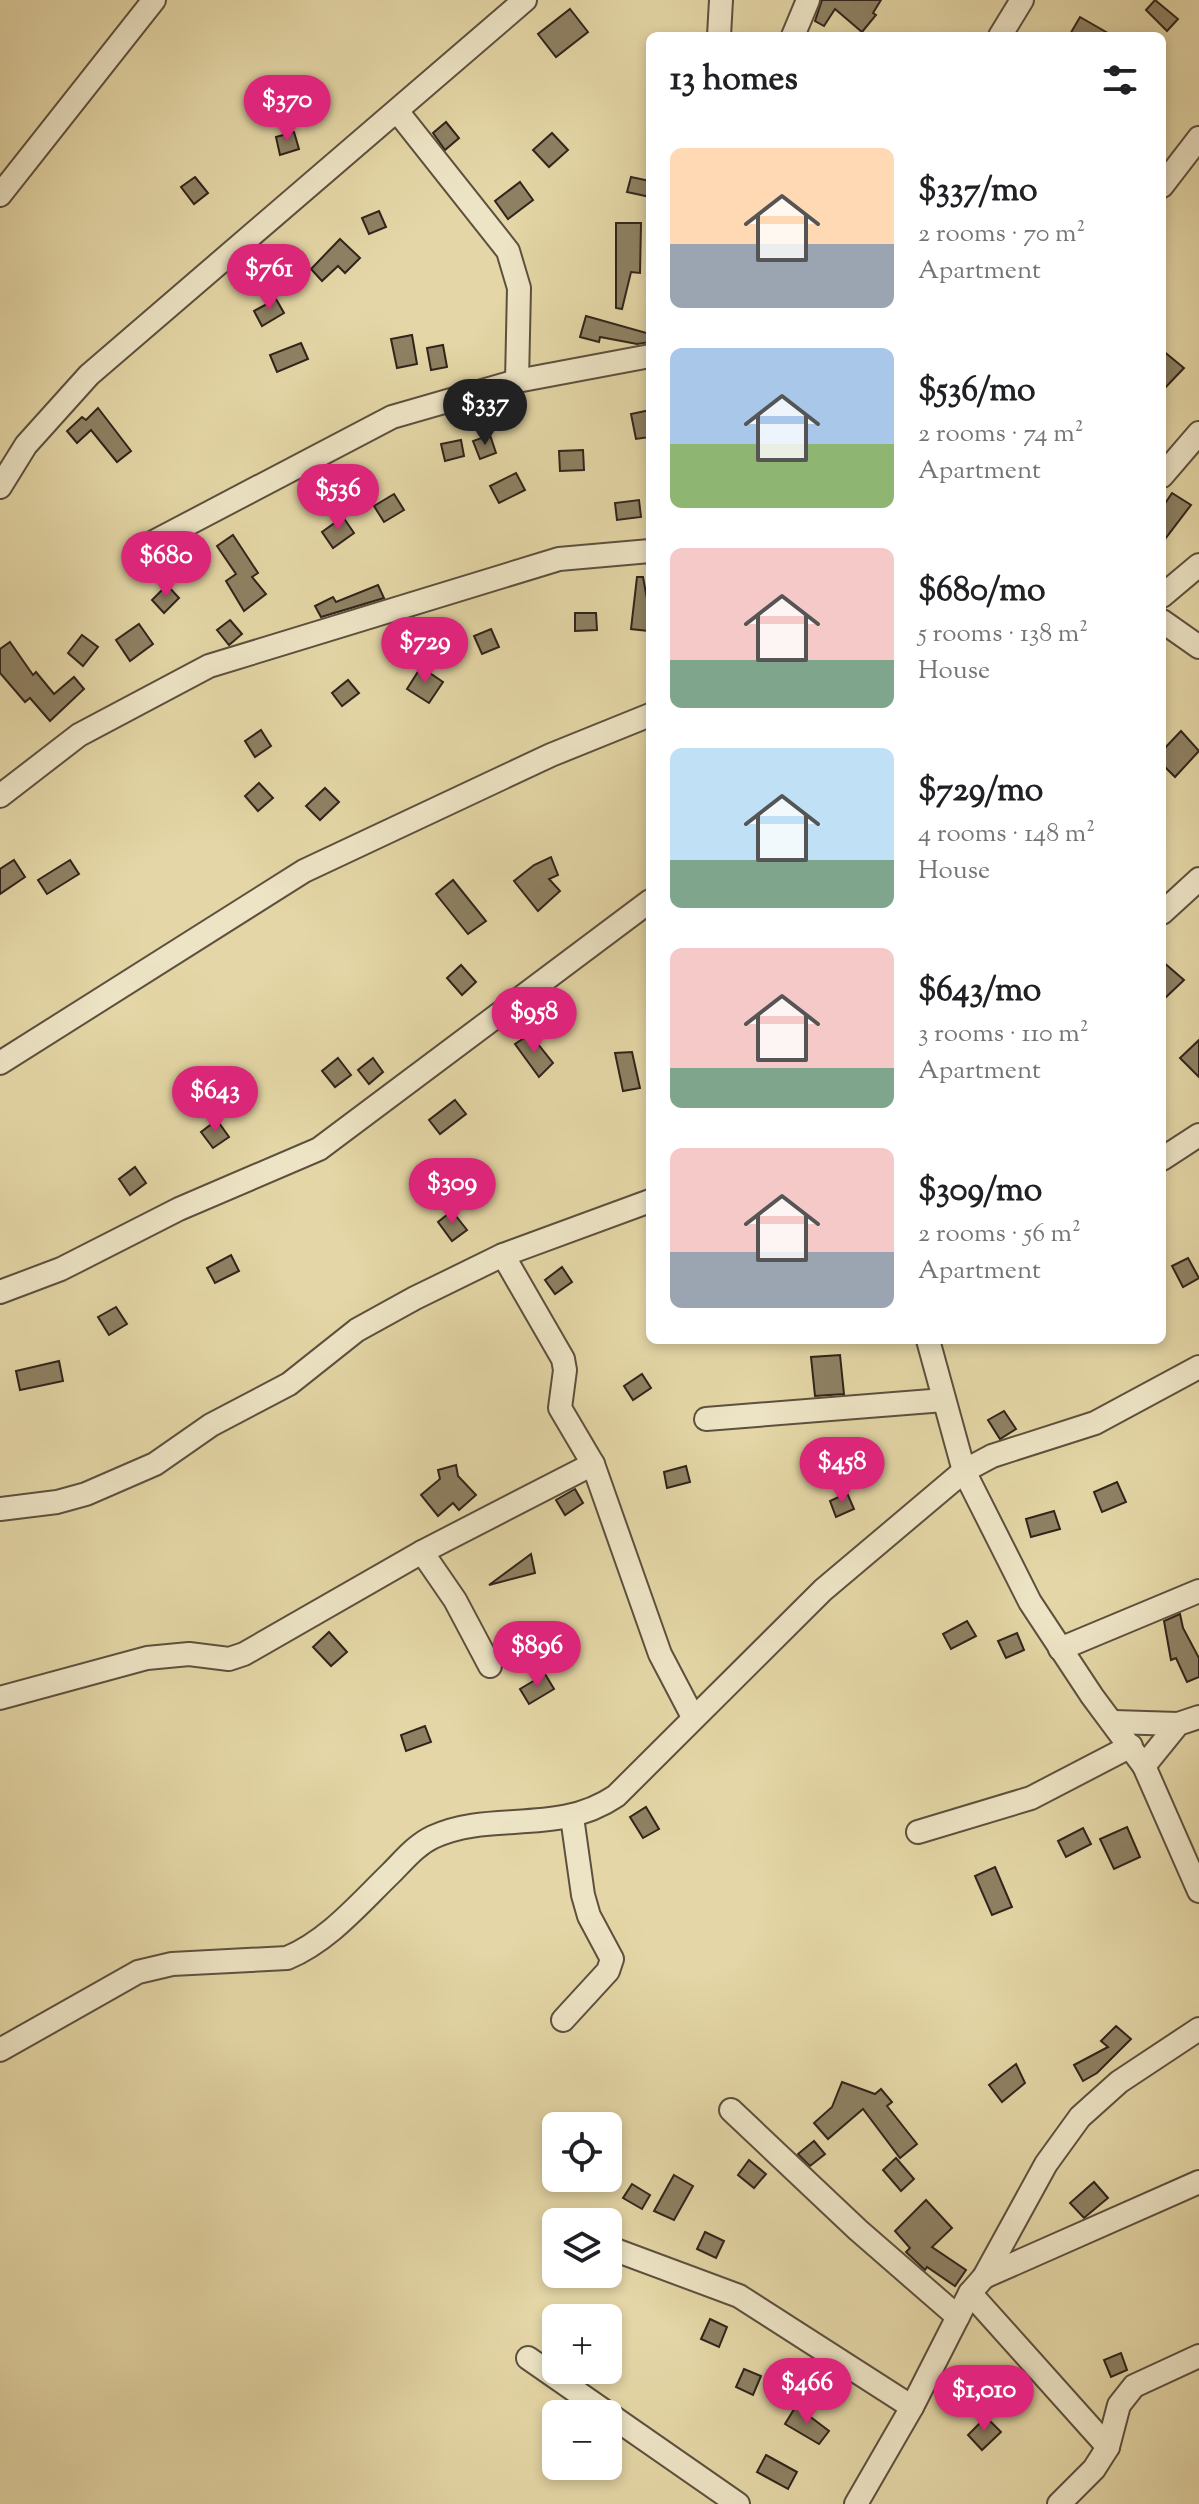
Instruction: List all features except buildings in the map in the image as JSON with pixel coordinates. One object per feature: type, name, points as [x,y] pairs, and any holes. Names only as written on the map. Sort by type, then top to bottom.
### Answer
[{"type":"street","points":[[0,195],[154,0]]},
{"type":"street","points":[[0,487],[26,445],[89,375],[525,0]]},
{"type":"street","points":[[719,32],[721,0]]},
{"type":"street","points":[[795,32],[808,0]]},
{"type":"street","points":[[1002,32],[1022,0]]},
{"type":"street","points":[[397,111],[508,251],[519,288],[517,381]]},
{"type":"street","points":[[1166,181],[1199,138]]},
{"type":"street","points":[[144,547],[392,417],[517,381],[646,357]]},
{"type":"street","points":[[1166,471],[1199,433]]},
{"type":"street","points":[[0,796],[79,735],[209,666],[559,559],[646,551]]},
{"type":"street","points":[[1166,593],[1199,565]]},
{"type":"street","points":[[1166,624],[1199,647]]},
{"type":"street","points":[[0,1063],[304,871],[551,755],[646,717]]},
{"type":"street","points":[[1166,909],[1199,879]]},
{"type":"street","points":[[0,1292],[61,1269],[179,1209],[319,1149],[646,904]]},
{"type":"street","points":[[1166,1156],[1199,1135]]},
{"type":"street","points":[[0,1509],[71,1498],[155,1464],[211,1425],[289,1384],[357,1330],[503,1255],[646,1202]]},
{"type":"street","points":[[503,1255],[563,1359],[565,1370],[560,1408],[593,1464],[660,1654],[693,1717]]},
{"type":"street","points":[[929,1344],[964,1471],[1030,1602],[1144,1766],[1199,1891]]},
{"type":"street","points":[[0,2050],[138,1972],[172,1964],[287,1958],[303,1951],[340,1923],[417,1847],[434,1837],[458,1830],[572,1817],[616,1796],[823,1590],[964,1471],[992,1456],[1095,1423],[1199,1367]]},
{"type":"street","points":[[706,1419],[944,1400]]},
{"type":"street","points":[[0,1698],[147,1658],[189,1654],[229,1659],[244,1654],[422,1552],[593,1464]]},
{"type":"street","points":[[422,1552],[455,1600],[490,1666]]},
{"type":"street","points":[[1060,1649],[1199,1591]]},
{"type":"street","points":[[1114,1722],[1188,1720]]},
{"type":"street","points":[[1144,1766],[1188,1720]]},
{"type":"street","points":[[918,1832],[1031,1798],[1131,1746]]},
{"type":"street","points":[[563,2020],[608,1971],[612,1959],[589,1916],[583,1895],[572,1817]]},
{"type":"street","points":[[856,2504],[1046,2164],[1080,2117],[1119,2082],[1199,2029]]},
{"type":"street","points":[[731,2110],[858,2230],[958,2317]]},
{"type":"street","points":[[977,2285],[1199,2182]]},
{"type":"street","points":[[622,2252],[739,2296],[912,2407]]},
{"type":"street","points":[[977,2285],[1108,2447]]},
{"type":"street","points":[[1059,2504],[1094,2469],[1108,2447],[1119,2405],[1134,2386],[1199,2356]]},
{"type":"street","points":[[528,2358],[738,2504]]}]
